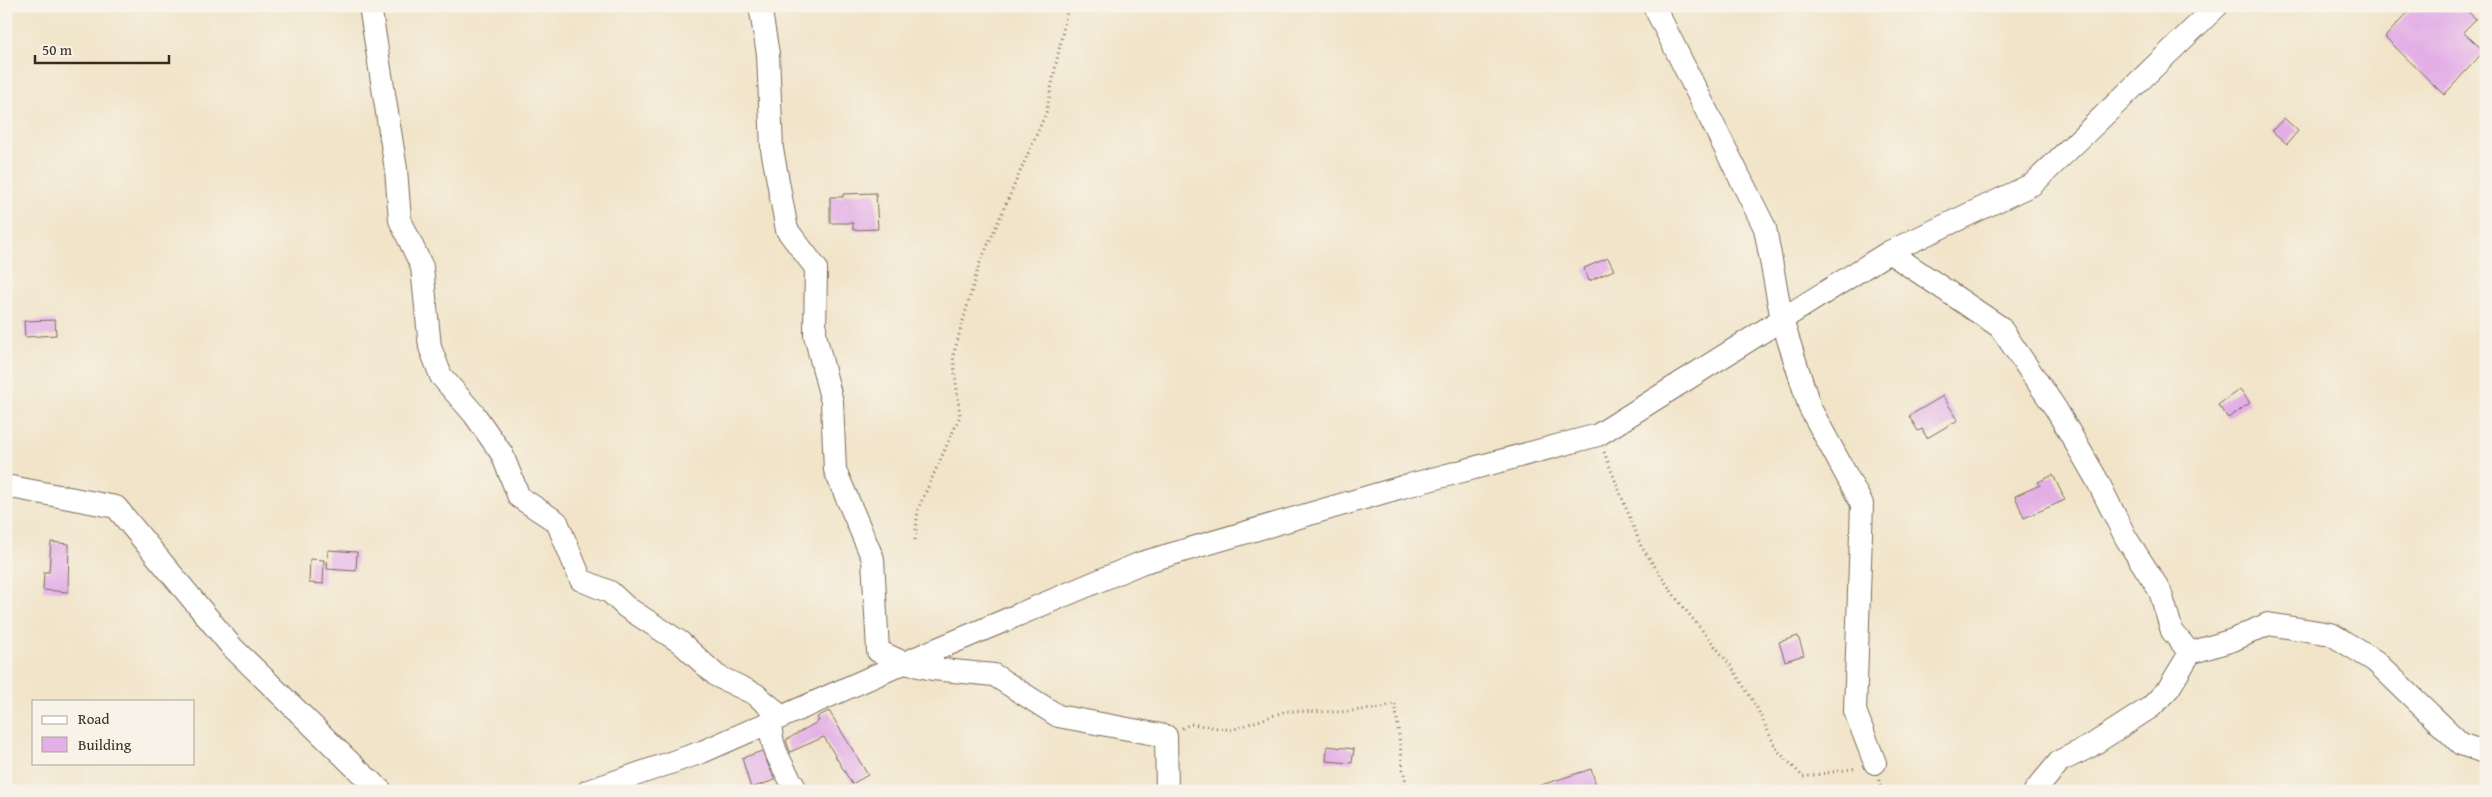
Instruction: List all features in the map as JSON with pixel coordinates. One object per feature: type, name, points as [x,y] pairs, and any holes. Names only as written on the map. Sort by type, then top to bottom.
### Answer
[{"type":"street","points":[[370,6],[396,169],[400,220],[422,267],[430,347],[441,376],[474,414],[502,454],[518,497],[557,522],[581,580],[610,592],[626,607],[680,642],[717,676],[755,694],[773,709],[769,723],[778,760],[797,791]]},
{"type":"street","points":[[760,6],[768,54],[772,149],[787,230],[816,268],[815,335],[832,402],[835,470],[873,559],[878,652],[904,663],[994,675],[1058,716],[1166,736],[1166,791]]},
{"type":"street","points":[[1654,6],[1765,228],[1782,320],[1810,408],[1862,504],[1855,711],[1875,763]]},
{"type":"street","points":[[588,791],[702,752],[904,663],[1141,563],[1402,488],[1598,436],[1889,252],[2033,184],[2218,6]]},
{"type":"street","points":[[1889,252],[2000,327],[2056,410],[2097,480],[2126,538],[2160,591],[2172,631],[2190,653]]},
{"type":"street","points":[[6,486],[116,507],[232,647],[381,791]]},
{"type":"street","points":[[2035,791],[2060,761],[2089,747],[2151,707],[2169,688],[2190,653],[2232,640],[2268,624],[2332,634],[2376,662],[2461,744],[2486,753]]},
{"type":"path","points":[[915,540],[918,509],[960,416],[954,356],[976,274],[1046,113],[1068,6]]},
{"type":"path","points":[[1598,436],[1641,546],[1676,598],[1731,666],[1756,706],[1777,750],[1803,777],[1848,770],[1875,763],[1882,791]]},
{"type":"path","points":[[1166,736],[1191,724],[1232,730],[1286,711],[1340,712],[1382,708],[1396,703],[1403,769],[1408,791]]},
{"type":"building","points":[[2414,6],[2462,6],[2476,19],[2463,32],[2484,51],[2444,95],[2385,37]]},
{"type":"building","points":[[2284,118],[2298,131],[2287,144],[2272,131]]},
{"type":"building","points":[[876,193],[878,229],[853,230],[853,223],[830,223],[830,197],[843,197],[843,194]]},
{"type":"building","points":[[1608,258],[1614,270],[1589,281],[1584,268]]},
{"type":"building","points":[[55,320],[56,335],[25,337],[24,321]]},
{"type":"building","points":[[2240,389],[2250,403],[2228,418],[2218,405]]},
{"type":"building","points":[[1943,396],[1958,420],[1927,438],[1922,429],[1918,431],[1909,416]]},
{"type":"building","points":[[2053,475],[2065,500],[2024,518],[2015,496],[2040,485],[2038,482]]},
{"type":"building","points":[[51,542],[69,544],[68,592],[43,590],[44,572],[49,572]]},
{"type":"building","points":[[328,550],[357,552],[356,571],[327,569]]},
{"type":"building","points":[[310,559],[324,560],[323,584],[309,583]]},
{"type":"building","points":[[1798,636],[1804,655],[1785,661],[1779,642]]},
{"type":"building","points":[[829,711],[868,775],[852,784],[824,737],[790,752],[786,740],[819,721],[817,717]]},
{"type":"building","points":[[1327,746],[1354,749],[1352,763],[1326,761]]},
{"type":"building","points":[[762,751],[775,780],[751,788],[742,758]]},
{"type":"building","points":[[1591,769],[1598,791],[1533,791],[1532,788]]}]
